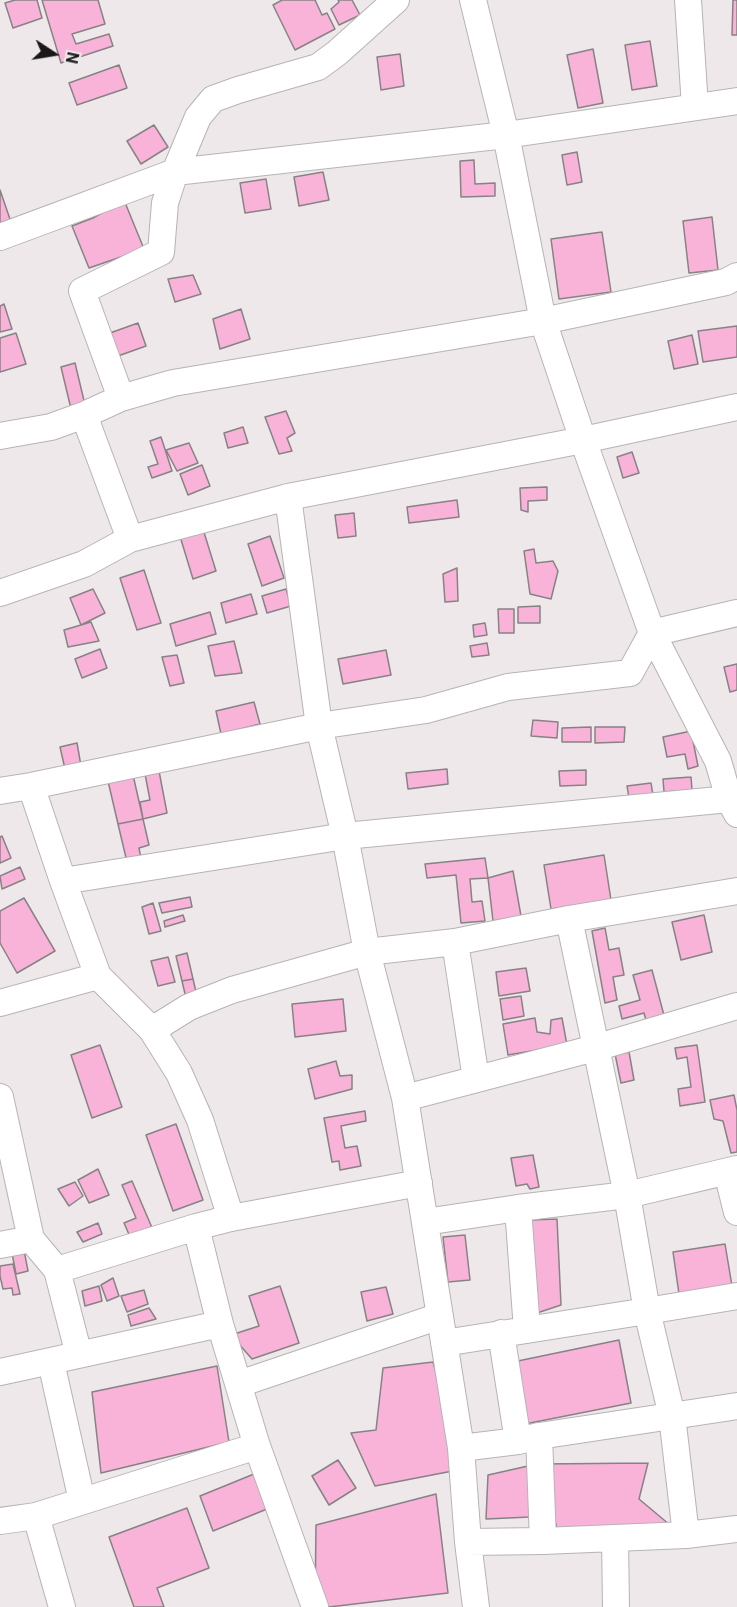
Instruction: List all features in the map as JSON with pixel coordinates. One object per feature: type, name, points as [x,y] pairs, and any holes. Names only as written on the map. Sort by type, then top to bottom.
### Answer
[{"type":"street","points":[[121,398],[82,291],[161,252],[165,202],[198,117],[213,99],[318,67],[396,0]]},
{"type":"street","points":[[63,881],[345,836],[733,807],[727,759],[651,633],[543,321],[506,135],[473,0]]},
{"type":"street","points":[[688,0],[695,107]]},
{"type":"street","points":[[0,237],[175,172],[506,135],[737,101]]},
{"type":"street","points":[[0,436],[51,427],[121,398],[173,383],[543,321],[726,282],[737,276]]},
{"type":"street","points":[[0,593],[84,564],[130,539],[288,497],[583,440],[737,407]]},
{"type":"street","points":[[84,415],[130,539]]},
{"type":"street","points":[[288,497],[319,726],[345,836],[367,952],[405,1098],[461,1448],[468,1542],[476,1607]]},
{"type":"street","points":[[0,791],[319,726],[426,710],[508,687],[630,673],[651,633],[737,613]]},
{"type":"street","points":[[31,786],[98,976],[152,1030],[179,1073],[200,1120],[231,1218]]},
{"type":"street","points":[[152,1030],[189,1007],[232,990],[367,952],[455,942],[569,919],[737,891]]},
{"type":"street","points":[[569,919],[627,1195],[647,1311],[672,1416],[686,1535]]},
{"type":"street","points":[[455,942],[476,1079]]},
{"type":"street","points":[[0,1003],[98,976]]},
{"type":"street","points":[[405,1098],[595,1048],[737,1006]]},
{"type":"street","points":[[0,1097],[31,1239],[57,1270],[79,1355]]},
{"type":"street","points":[[425,1222],[627,1195],[732,1170],[737,1212]]},
{"type":"street","points":[[57,1270],[231,1218],[419,1183]]},
{"type":"street","points":[[518,1208],[527,1330]]},
{"type":"street","points":[[196,1227],[220,1324],[257,1446],[315,1607]]},
{"type":"street","points":[[0,1245],[31,1239]]},
{"type":"street","points":[[444,1343],[737,1296]]},
{"type":"street","points":[[239,1384],[440,1316]]},
{"type":"street","points":[[0,1372],[220,1324]]},
{"type":"street","points":[[501,1333],[529,1438],[543,1541]]},
{"type":"street","points":[[51,1362],[82,1501]]},
{"type":"street","points":[[461,1448],[737,1406]]},
{"type":"street","points":[[0,1521],[36,1516],[257,1446]]},
{"type":"street","points":[[36,1516],[62,1607]]},
{"type":"street","points":[[468,1542],[686,1535],[737,1529]]},
{"type":"street","points":[[615,1538],[616,1607]]},
{"type":"building","points":[[15,0],[37,0],[42,18],[13,28],[5,3]]},
{"type":"building","points":[[42,0],[98,0],[105,24],[72,34],[76,44],[109,34],[113,46],[61,63]]},
{"type":"building","points":[[282,0],[315,0],[322,15],[327,13],[335,29],[295,50],[273,5]]},
{"type":"building","points":[[338,0],[352,0],[360,15],[339,25],[331,9],[339,2]]},
{"type":"building","points":[[733,0],[737,0],[737,35],[732,35]]},
{"type":"building","points":[[650,41],[657,86],[632,90],[625,45]]},
{"type":"building","points":[[593,49],[603,103],[578,108],[567,55]]},
{"type":"building","points":[[400,54],[404,86],[381,90],[377,57]]},
{"type":"building","points":[[119,65],[127,88],[77,105],[69,83]]},
{"type":"building","points":[[154,125],[168,147],[141,164],[127,141]]},
{"type":"building","points":[[577,152],[582,182],[567,185],[562,155]]},
{"type":"building","points":[[474,160],[475,184],[495,183],[495,196],[461,197],[460,161]]},
{"type":"building","points":[[323,172],[329,200],[299,206],[294,177]]},
{"type":"building","points":[[266,179],[271,209],[245,213],[240,183]]},
{"type":"building","points":[[0,190],[12,225],[0,229]]},
{"type":"building","points":[[124,200],[144,249],[89,268],[72,226],[93,218]]},
{"type":"building","points":[[712,217],[718,270],[689,273],[683,221]]},
{"type":"building","points":[[602,232],[611,292],[559,299],[551,239]]},
{"type":"building","points":[[193,275],[201,294],[175,302],[168,279]]},
{"type":"building","points":[[4,304],[12,329],[0,332],[0,306]]},
{"type":"building","points":[[241,309],[250,339],[220,349],[213,319]]},
{"type":"building","points":[[138,323],[146,346],[118,356],[110,333]]},
{"type":"building","points":[[737,326],[737,357],[703,362],[698,331]]},
{"type":"building","points":[[16,333],[26,364],[0,372],[0,338]]},
{"type":"building","points":[[692,335],[698,364],[674,369],[668,341]]},
{"type":"building","points":[[75,363],[86,409],[72,413],[61,367]]},
{"type":"building","points":[[286,411],[295,433],[287,438],[292,451],[279,454],[265,417]]},
{"type":"building","points":[[243,427],[248,443],[228,448],[224,433]]},
{"type":"building","points":[[161,437],[172,471],[152,478],[148,467],[158,464],[150,441]]},
{"type":"building","points":[[189,443],[198,463],[177,471],[166,450]]},
{"type":"building","points":[[632,452],[639,473],[623,478],[617,457]]},
{"type":"building","points":[[202,465],[210,486],[188,495],[180,474]]},
{"type":"building","points":[[547,487],[547,500],[528,501],[528,512],[521,510],[520,488]]},
{"type":"building","points":[[457,500],[459,517],[409,523],[407,507]]},
{"type":"building","points":[[354,513],[356,536],[338,538],[335,515]]},
{"type":"building","points":[[202,526],[216,571],[193,579],[179,533]]},
{"type":"building","points":[[270,536],[284,578],[262,586],[248,544]]},
{"type":"building","points":[[534,549],[536,563],[553,561],[558,571],[551,599],[530,594],[524,551]]},
{"type":"building","points":[[457,568],[458,601],[445,602],[443,574]]},
{"type":"building","points":[[144,570],[161,623],[137,630],[120,578]]},
{"type":"building","points":[[93,589],[105,613],[81,625],[70,598]]},
{"type":"building","points":[[286,589],[291,606],[267,613],[262,596]]},
{"type":"building","points":[[251,594],[257,614],[226,623],[221,603]]},
{"type":"building","points":[[540,606],[540,623],[518,623],[518,607]]},
{"type":"building","points":[[498,609],[514,609],[514,633],[499,633]]},
{"type":"building","points":[[210,612],[216,634],[176,646],[170,624]]},
{"type":"building","points":[[91,622],[99,641],[68,647],[64,630]]},
{"type":"building","points":[[485,623],[487,635],[474,637],[473,625]]},
{"type":"building","points":[[234,641],[242,673],[215,676],[208,646]]},
{"type":"building","points":[[487,643],[489,655],[472,657],[470,646]]},
{"type":"building","points":[[100,649],[107,668],[82,678],[75,659]]},
{"type":"building","points":[[386,650],[391,675],[343,684],[338,659]]},
{"type":"building","points":[[177,655],[184,683],[170,686],[162,657]]},
{"type":"building","points":[[737,664],[737,690],[730,692],[724,667]]},
{"type":"building","points":[[254,702],[260,724],[221,734],[216,711]]},
{"type":"building","points":[[533,720],[558,722],[557,738],[531,736]]},
{"type":"building","points":[[591,727],[591,742],[562,742],[562,728]]},
{"type":"building","points":[[595,727],[625,727],[624,742],[595,743]]},
{"type":"building","points":[[691,731],[698,766],[688,769],[685,754],[667,757],[663,737]]},
{"type":"building","points":[[77,743],[81,766],[65,769],[60,747]]},
{"type":"building","points":[[447,769],[448,784],[408,789],[406,773]]},
{"type":"building","points":[[586,770],[586,785],[560,786],[559,771]]},
{"type":"building","points":[[159,771],[167,813],[143,819],[140,802],[150,800],[145,774]]},
{"type":"building","points":[[133,775],[143,819],[118,824],[108,781]]},
{"type":"building","points":[[691,777],[692,790],[664,792],[663,779]]},
{"type":"building","points":[[651,783],[653,795],[629,798],[627,786]]},
{"type":"building","points":[[143,819],[149,845],[139,848],[141,859],[127,862],[118,824]]},
{"type":"building","points":[[2,836],[11,858],[0,863],[0,837]]},
{"type":"building","points":[[604,855],[611,900],[551,909],[544,865]]},
{"type":"building","points":[[485,858],[488,878],[470,879],[472,902],[482,901],[485,921],[461,923],[456,875],[427,878],[425,864]]},
{"type":"building","points":[[20,867],[25,879],[2,889],[0,876]]},
{"type":"building","points":[[513,871],[521,916],[493,921],[488,878]]},
{"type":"building","points":[[190,897],[192,907],[162,913],[159,903]]},
{"type":"building","points":[[24,898],[55,951],[17,973],[0,943],[0,911]]},
{"type":"building","points":[[153,903],[161,931],[149,934],[142,907]]},
{"type":"building","points":[[183,915],[185,921],[165,927],[164,921]]},
{"type":"building","points":[[704,915],[712,952],[681,960],[672,922]]},
{"type":"building","points":[[605,928],[609,950],[619,948],[624,975],[613,977],[617,1000],[605,1003],[592,931]]},
{"type":"building","points":[[187,953],[193,979],[182,981],[176,956]]},
{"type":"building","points":[[168,957],[175,982],[158,986],[151,961]]},
{"type":"building","points":[[526,968],[530,991],[499,996],[496,972]]},
{"type":"building","points":[[652,970],[666,1023],[648,1028],[644,1013],[622,1019],[619,1006],[640,1000],[633,975]]},
{"type":"building","points":[[193,979],[197,996],[186,998],[182,981]]},
{"type":"building","points":[[521,996],[524,1016],[503,1020],[500,999]]},
{"type":"building","points":[[343,999],[346,1031],[295,1037],[292,1004]]},
{"type":"building","points":[[535,1018],[537,1032],[550,1034],[551,1020],[562,1018],[567,1045],[508,1055],[503,1024]]},
{"type":"building","points":[[100,1045],[122,1107],[92,1118],[71,1055]]},
{"type":"building","points":[[697,1045],[705,1102],[680,1106],[678,1089],[691,1087],[687,1057],[677,1059],[675,1048]]},
{"type":"building","points":[[629,1052],[634,1080],[621,1083],[615,1054]]},
{"type":"building","points":[[336,1061],[340,1076],[352,1075],[352,1089],[315,1099],[308,1069]]},
{"type":"building","points":[[734,1095],[737,1110],[737,1152],[731,1153],[723,1121],[714,1119],[710,1100]]},
{"type":"building","points":[[365,1111],[366,1121],[341,1126],[345,1148],[357,1146],[361,1166],[340,1170],[339,1161],[332,1162],[324,1118]]},
{"type":"building","points":[[176,1124],[203,1200],[173,1211],[146,1135]]},
{"type":"building","points":[[533,1155],[539,1187],[530,1189],[527,1184],[516,1186],[511,1158]]},
{"type":"building","points":[[98,1169],[109,1195],[89,1203],[78,1180]]},
{"type":"building","points":[[132,1181],[153,1230],[131,1239],[124,1223],[136,1218],[122,1185]]},
{"type":"building","points":[[75,1182],[83,1196],[69,1206],[58,1189]]},
{"type":"building","points":[[557,1219],[561,1305],[534,1314],[530,1220]]},
{"type":"building","points":[[98,1223],[102,1234],[83,1242],[77,1232]]},
{"type":"building","points":[[465,1235],[470,1280],[448,1282],[443,1237]]},
{"type":"building","points":[[725,1244],[732,1286],[679,1294],[673,1252]]},
{"type":"building","points":[[23,1245],[28,1271],[16,1274],[11,1248]]},
{"type":"building","points":[[13,1264],[20,1294],[13,1295],[12,1288],[3,1289],[0,1266]]},
{"type":"building","points":[[113,1278],[119,1296],[107,1301],[101,1285]]},
{"type":"building","points":[[99,1286],[102,1301],[85,1306],[82,1291]]},
{"type":"building","points":[[280,1286],[299,1343],[252,1359],[231,1335],[259,1326],[249,1296]]},
{"type":"building","points":[[386,1287],[393,1314],[367,1321],[361,1292]]},
{"type":"building","points":[[144,1290],[148,1304],[127,1312],[121,1296]]},
{"type":"building","points":[[149,1308],[156,1319],[131,1326],[128,1315]]},
{"type":"building","points":[[619,1340],[631,1403],[525,1424],[513,1362]]},
{"type":"building","points":[[433,1362],[463,1469],[375,1486],[351,1433],[376,1430],[383,1368]]},
{"type":"building","points":[[217,1366],[229,1442],[101,1473],[92,1392]]},
{"type":"building","points":[[338,1460],[356,1488],[329,1505],[312,1476]]},
{"type":"building","points":[[648,1463],[639,1499],[670,1525],[560,1540],[540,1464]]},
{"type":"building","points":[[528,1466],[530,1517],[486,1519],[488,1475]]},
{"type":"building","points":[[254,1474],[267,1509],[213,1531],[200,1496]]},
{"type":"building","points":[[436,1494],[448,1593],[315,1607],[316,1525]]},
{"type":"building","points":[[187,1508],[209,1568],[157,1588],[164,1607],[134,1607],[109,1537]]}]
